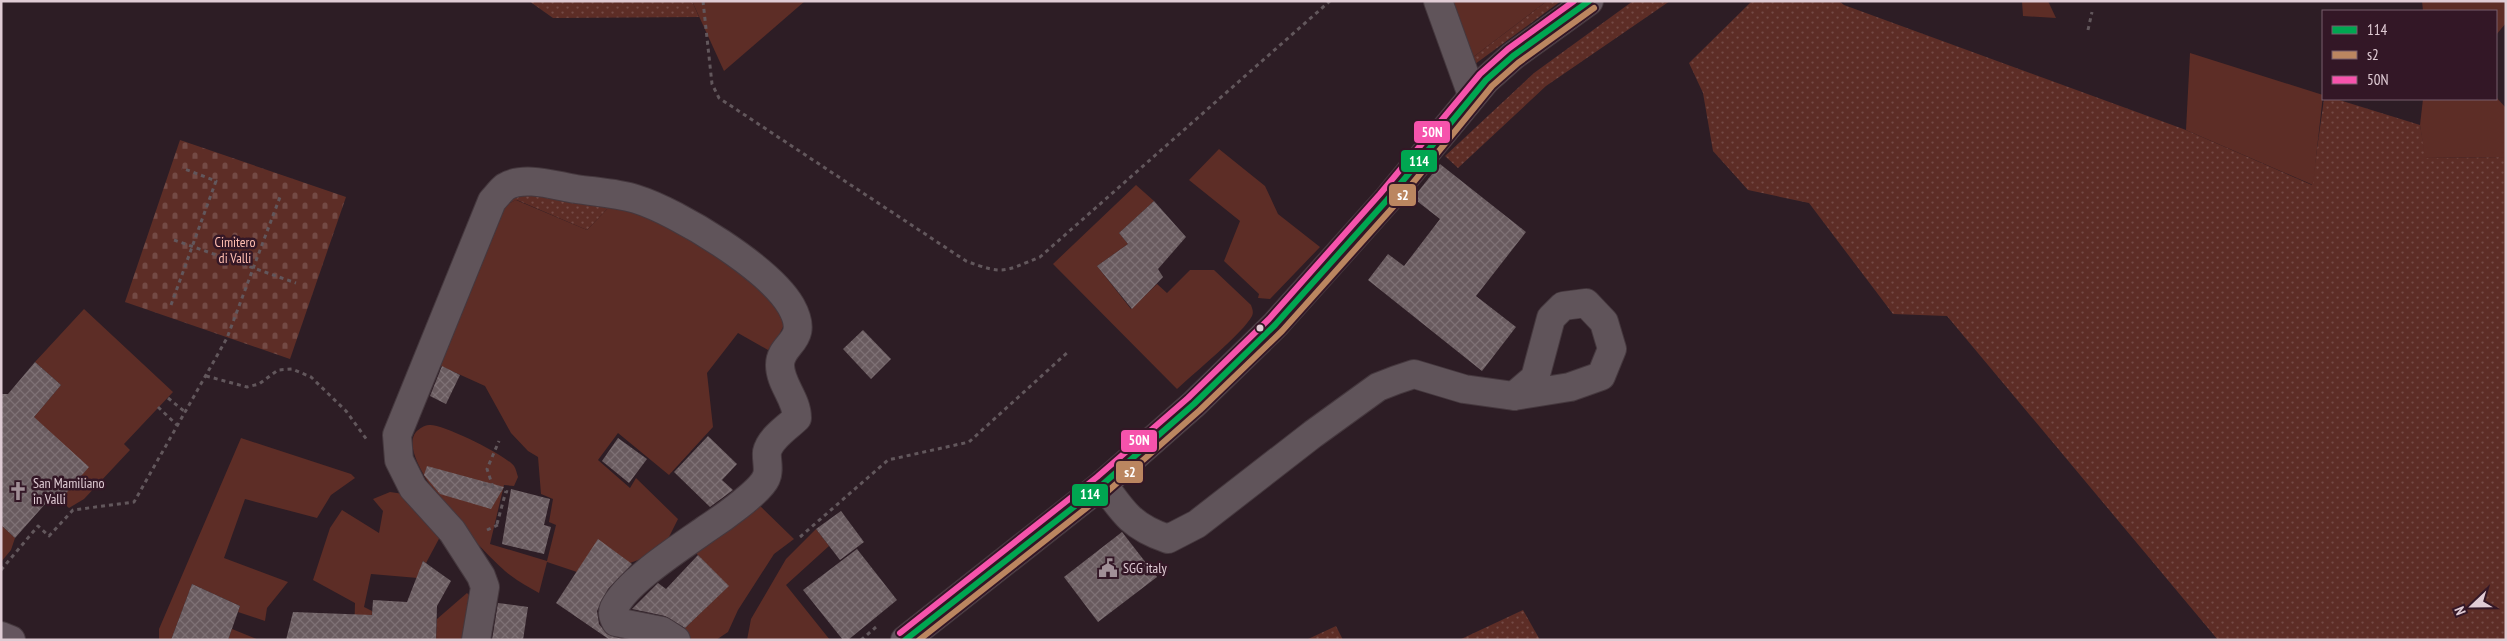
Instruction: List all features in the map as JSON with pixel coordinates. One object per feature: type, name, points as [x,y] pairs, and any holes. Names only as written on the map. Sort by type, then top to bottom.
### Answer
[{"type":"main road","points":[[905,640],[1103,484],[1194,404],[1275,325],[1387,200],[1472,95],[1513,56],[1589,1]]},
{"type":"main road","points":[[1,636],[11,640]]},
{"type":"street","points":[[1438,1],[1472,95]]},
{"type":"street","points":[[476,640],[485,587],[481,576],[452,532],[413,488],[399,460],[397,435],[492,201],[506,187],[531,182],[635,199],[662,208],[747,260],[776,286],[790,306],[798,322],[798,332],[780,362],[781,373],[797,408],[797,418],[771,443],[767,452],[767,477],[760,487],[717,522],[660,561],[625,594],[614,609],[612,616],[616,622],[662,631],[676,640]]},
{"type":"street","points":[[1103,484],[1133,522],[1146,532],[1168,539],[1197,524],[1313,434],[1378,387],[1414,374],[1464,389],[1514,396]]},
{"type":"path","points":[[703,1],[712,84],[718,98],[966,261],[993,271],[1007,271],[1040,257],[1330,1]]},
{"type":"path","points":[[2088,30],[2092,12]]},
{"type":"path","points":[[171,305],[216,181],[182,168]]},
{"type":"path","points":[[1,570],[38,526],[49,536],[73,510],[134,502],[227,338],[280,197]]},
{"type":"path","points":[[174,240],[296,284]]},
{"type":"path","points":[[800,537],[888,460],[969,442],[1069,351]]},
{"type":"path","points":[[206,376],[247,387],[259,384],[278,370],[292,369],[311,377],[346,411],[364,438],[375,445],[397,435]]},
{"type":"path","points":[[168,398],[184,412]]},
{"type":"path","points":[[158,407],[177,425]]},
{"type":"path","points":[[493,487],[487,469],[499,441]]},
{"type":"path","points":[[483,484],[507,491],[497,525]]},
{"type":"green space","points":[[529,1],[692,1],[699,17],[553,18]]},
{"type":"green space","points":[[692,1],[805,1],[724,71]]},
{"type":"green space","points":[[1445,1],[1547,1],[1468,61]]},
{"type":"green space","points":[[1547,1],[1561,1],[1471,67],[1468,61]]},
{"type":"green space","points":[[1633,1],[1670,1],[1546,86],[1458,168],[1445,156],[1534,73]]},
{"type":"green space","points":[[1752,1],[1839,1],[1844,5],[2186,130],[2312,185],[2324,100],[2339,100],[2420,125],[2426,158],[2506,157],[2506,640],[2218,640],[1947,316],[1893,314],[1809,203],[1748,190],[1713,151],[1703,93],[1689,63]]},
{"type":"green space","points":[[2022,1],[2048,1],[2056,18],[2023,16]]},
{"type":"green space","points":[[2422,1],[2506,1],[2506,23],[2497,34],[2497,10],[2423,10]]},
{"type":"green space","points":[[2190,53],[2322,95],[2313,185],[2186,130]]},
{"type":"green space","points":[[2497,98],[2506,108],[2506,157],[2425,158],[2420,125],[2423,100],[2497,100]]},
{"type":"green space","name":"Cimitero di Valli","points":[[180,140],[346,197],[290,359],[125,302]]},
{"type":"green space","points":[[1219,149],[1265,186],[1278,214],[1320,247],[1270,299],[1258,298],[1259,294],[1224,261],[1240,221],[1189,180]]},
{"type":"green space","points":[[1136,185],[1154,201],[1119,233],[1128,244],[1097,266],[1131,309],[1157,284],[1167,293],[1190,270],[1214,270],[1251,305],[1253,310],[1252,316],[1239,332],[1177,389],[1053,264]]},
{"type":"green space","points":[[514,192],[610,206],[587,230],[517,200],[508,203]]},
{"type":"green space","points":[[516,200],[587,230],[610,206],[633,206],[732,261],[779,308],[785,323],[776,341],[768,350],[738,333],[707,373],[713,427],[669,475],[618,433],[598,460],[630,488],[636,478],[678,519],[668,539],[654,554],[630,563],[577,572],[547,562],[539,593],[510,575],[499,565],[446,507],[430,485],[418,463],[413,445],[416,432],[423,426],[436,426],[473,441],[509,461],[514,466],[518,477],[514,486],[504,485],[490,544],[547,561],[556,525],[549,522],[553,499],[541,494],[538,457],[528,451],[511,433],[485,386],[432,362],[501,207]]},
{"type":"green space","points":[[84,309],[173,392],[124,444],[130,450],[84,499],[69,508],[60,500],[34,417],[61,385],[35,362]]},
{"type":"green space","points":[[241,438],[351,474],[355,478],[331,495],[317,518],[245,499],[224,558],[288,582],[267,608],[265,621],[238,612],[240,606],[192,584],[171,640],[159,640],[159,629]]},
{"type":"green space","points":[[390,492],[404,494],[441,535],[426,563],[423,561],[418,578],[371,574],[364,607],[372,611],[371,640],[354,640],[355,603],[313,580],[330,528],[342,510],[379,533],[383,511],[373,499]]},
{"type":"green space","points":[[757,503],[794,539],[774,554],[738,610],[728,632],[716,640],[690,640],[680,633],[728,586],[692,549]]},
{"type":"green space","points":[[1,525],[15,538],[11,550],[1,562]]},
{"type":"green space","points":[[816,529],[829,546],[786,585],[830,640],[747,640],[751,619],[786,559]]},
{"type":"green space","points":[[467,593],[471,597],[465,640],[436,640],[437,619]]},
{"type":"green space","points":[[1523,610],[1540,640],[1459,640]]},
{"type":"green space","points":[[1336,626],[1343,640],[1306,640]]},
{"type":"green space","points":[[232,629],[259,640],[228,640]]},
{"type":"building","points":[[1440,164],[1526,232],[1476,296],[1516,327],[1482,371],[1368,280],[1388,254],[1404,266],[1440,219],[1413,198]]},
{"type":"building","points":[[1154,201],[1186,237],[1158,269],[1163,277],[1132,309],[1097,266],[1128,244],[1119,233]]},
{"type":"building","points":[[863,330],[891,359],[871,379],[843,349]]},
{"type":"building","points":[[35,362],[61,385],[34,417],[89,467],[60,500],[54,494],[15,538],[1,525],[1,394],[8,394]]},
{"type":"building","points":[[442,366],[460,375],[446,404],[430,396]]},
{"type":"building","points":[[708,436],[737,464],[722,480],[733,490],[710,507],[674,472]]},
{"type":"building","points":[[618,438],[647,459],[629,483],[602,461]]},
{"type":"building","points":[[427,466],[504,487],[491,509],[440,494],[424,475]]},
{"type":"building","points":[[511,489],[550,499],[544,525],[551,527],[544,554],[502,544]]},
{"type":"building","points":[[841,511],[864,542],[840,560],[816,529]]},
{"type":"building","points":[[1122,532],[1157,577],[1098,622],[1064,577]]},
{"type":"building","points":[[598,539],[632,564],[608,589],[597,611],[599,624],[607,634],[625,640],[610,640],[556,603]]},
{"type":"building","points":[[857,549],[897,600],[848,640],[843,640],[803,590]]},
{"type":"building","points":[[698,555],[729,586],[685,628],[665,616],[632,609],[658,583],[666,589]]},
{"type":"building","points":[[423,561],[451,581],[437,606],[436,640],[286,640],[293,612],[372,615],[373,600],[407,602]]},
{"type":"building","points":[[192,584],[240,606],[228,640],[171,640]]},
{"type":"building","points":[[498,603],[528,607],[523,640],[492,640]]},
{"type":"transit line","name":"50N","points":[[900,633],[1097,477],[1188,398],[1269,319],[1380,194],[1480,74],[1508,49],[1574,1]]},
{"type":"transit line","name":"114","points":[[905,640],[1103,484],[1194,404],[1275,325],[1387,200],[1486,80],[1513,56],[1589,1]]},
{"type":"transit line","name":"s2","points":[[919,640],[1108,491],[1200,410],[1282,331],[1394,206],[1492,86],[1518,63],[1594,8]]},
{"type":"place","name":"San Mamiliano in Valli","points":[[18,491]]},
{"type":"place","name":"SGG italy","points":[[1108,568]]}]
